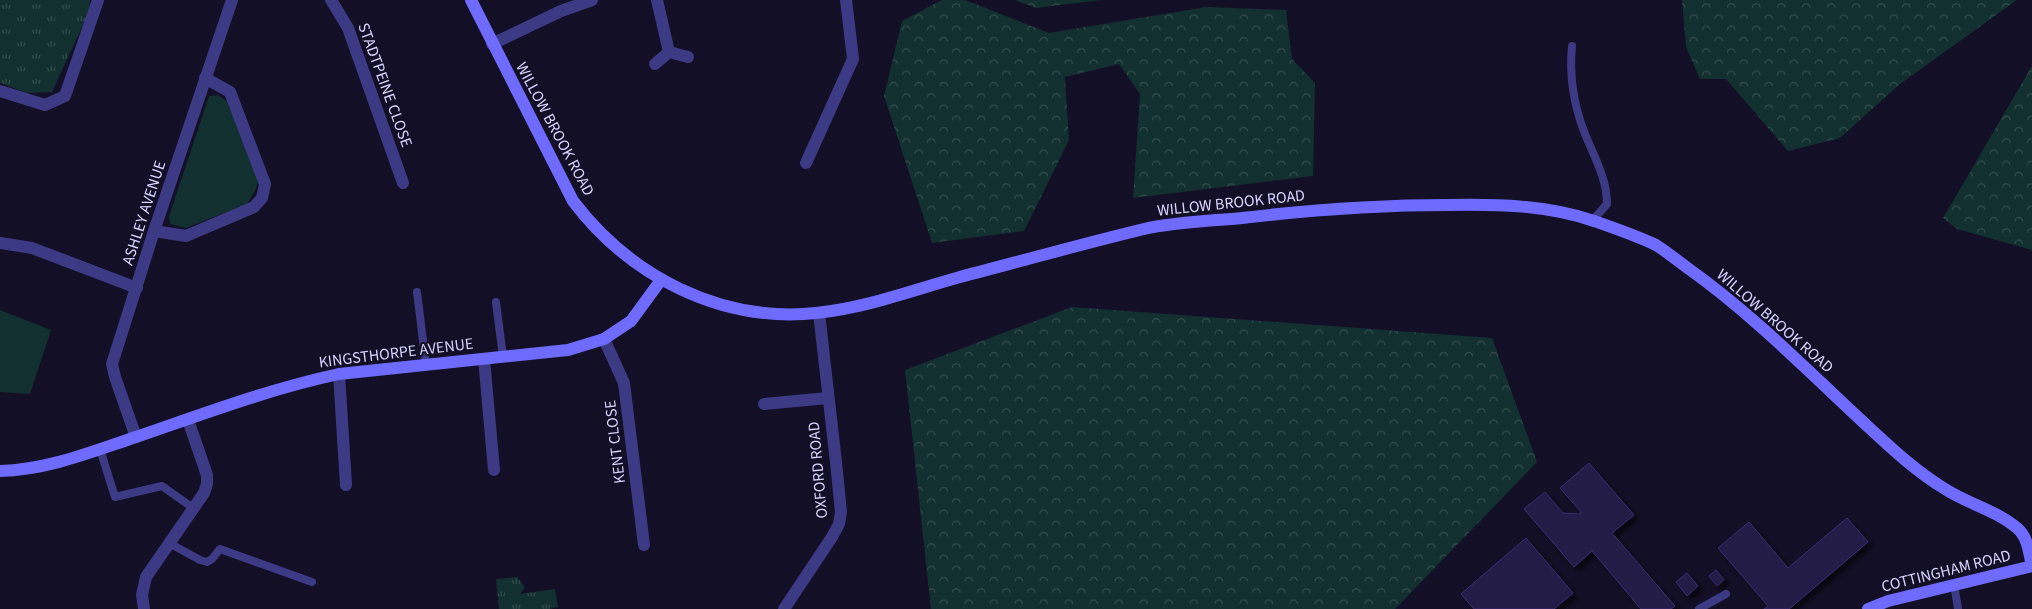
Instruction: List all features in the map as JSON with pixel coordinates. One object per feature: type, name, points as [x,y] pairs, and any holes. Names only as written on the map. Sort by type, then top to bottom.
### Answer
[{"type":"street","points":[[0,91],[44,105],[65,96],[98,0]]},
{"type":"street","name":"ASHLEY AVENUE","points":[[136,437],[112,364],[230,0]]},
{"type":"street","name":"STADTPEINE CLOSE","points":[[331,0],[348,28],[403,183]]},
{"type":"street","name":"WILLOW BROOK ROAD","points":[[471,0],[573,201],[596,229],[615,248],[661,280],[706,300],[738,308],[774,313],[819,313],[885,300],[958,278],[1149,228],[1320,209],[1482,204],[1546,209],[1593,220],[1656,246],[1724,294],[1908,464],[1947,491],[1996,514],[2018,529],[2025,536],[2032,566]]},
{"type":"street","points":[[492,44],[561,11],[592,0]]},
{"type":"street","points":[[657,0],[668,52]]},
{"type":"street","points":[[806,163],[853,59],[846,0]]},
{"type":"street","points":[[668,52],[688,57]]},
{"type":"street","points":[[655,64],[668,52]]},
{"type":"street","points":[[154,231],[186,236],[254,207],[262,198],[265,184],[230,92],[205,78]]},
{"type":"street","points":[[0,244],[32,248],[137,288]]},
{"type":"street","name":"KINGSTHORPE AVENUE","points":[[0,471],[24,471],[100,449],[248,398],[305,381],[338,374],[568,350],[604,339],[631,321],[661,280]]},
{"type":"street","name":"OXFORD ROAD","points":[[784,609],[832,537],[839,524],[841,512],[819,313]]},
{"type":"street","name":"KENT CLOSE","points":[[604,339],[624,383],[644,545]]},
{"type":"street","points":[[484,359],[494,470]]},
{"type":"street","points":[[338,374],[346,485]]},
{"type":"street","points":[[764,404],[828,398]]},
{"type":"street","points":[[144,609],[142,595],[146,578],[207,484],[207,475],[188,420]]},
{"type":"street","name":"COTTINGHAM ROAD","points":[[1868,609],[1888,601],[2032,566]]},
{"type":"lane","points":[[1572,46],[1573,90],[1585,134],[1593,150],[1607,194],[1607,204],[1593,220]]},
{"type":"lane","points":[[417,292],[426,364]]},
{"type":"lane","points":[[496,302],[503,357]]},
{"type":"lane","points":[[100,449],[115,496],[162,486],[193,508]]},
{"type":"lane","points":[[169,543],[207,562],[220,549],[312,582]]},
{"type":"lane","points":[[1954,584],[1958,609]]},
{"type":"lane","points":[[1704,608],[1726,594]]},
{"type":"green space","points":[[0,0],[90,0],[88,14],[52,92],[27,93],[0,83]]},
{"type":"green space","points":[[942,0],[965,0],[1049,33],[1206,7],[1286,10],[1292,59],[1315,83],[1313,176],[1133,198],[1140,94],[1119,64],[1065,77],[1069,140],[1024,231],[932,243],[884,96],[902,21]]},
{"type":"green space","points":[[1015,0],[1101,0],[1036,8]]},
{"type":"green space","points":[[1682,0],[2017,0],[1900,84],[1840,138],[1788,151],[1726,79],[1700,79],[1686,47]]},
{"type":"green space","points":[[2032,66],[2032,250],[1957,229],[1943,218]]},
{"type":"green space","points":[[218,95],[227,101],[259,179],[255,191],[247,204],[186,228],[170,224],[169,216],[209,96]]},
{"type":"green space","points":[[1072,307],[1492,338],[1537,462],[1395,609],[931,609],[905,370]]},
{"type":"green space","points":[[0,310],[51,330],[30,394],[0,392]]},
{"type":"green space","points":[[517,577],[525,587],[520,594],[555,589],[558,607],[549,609],[499,609],[496,579]]},
{"type":"building","points":[[1589,463],[1634,515],[1612,533],[1675,606],[1671,609],[1641,609],[1592,551],[1574,567],[1524,509],[1545,492],[1563,513],[1579,514],[1581,512],[1560,488]]},
{"type":"building","points":[[1847,518],[1868,542],[1789,609],[1764,609],[1768,606],[1718,548],[1749,522],[1788,568]]},
{"type":"building","points":[[1526,538],[1573,593],[1554,609],[1474,609],[1461,594]]},
{"type":"building","points":[[1716,570],[1724,580],[1717,586],[1709,576]]},
{"type":"building","points":[[1687,573],[1698,586],[1687,596],[1676,582]]}]
